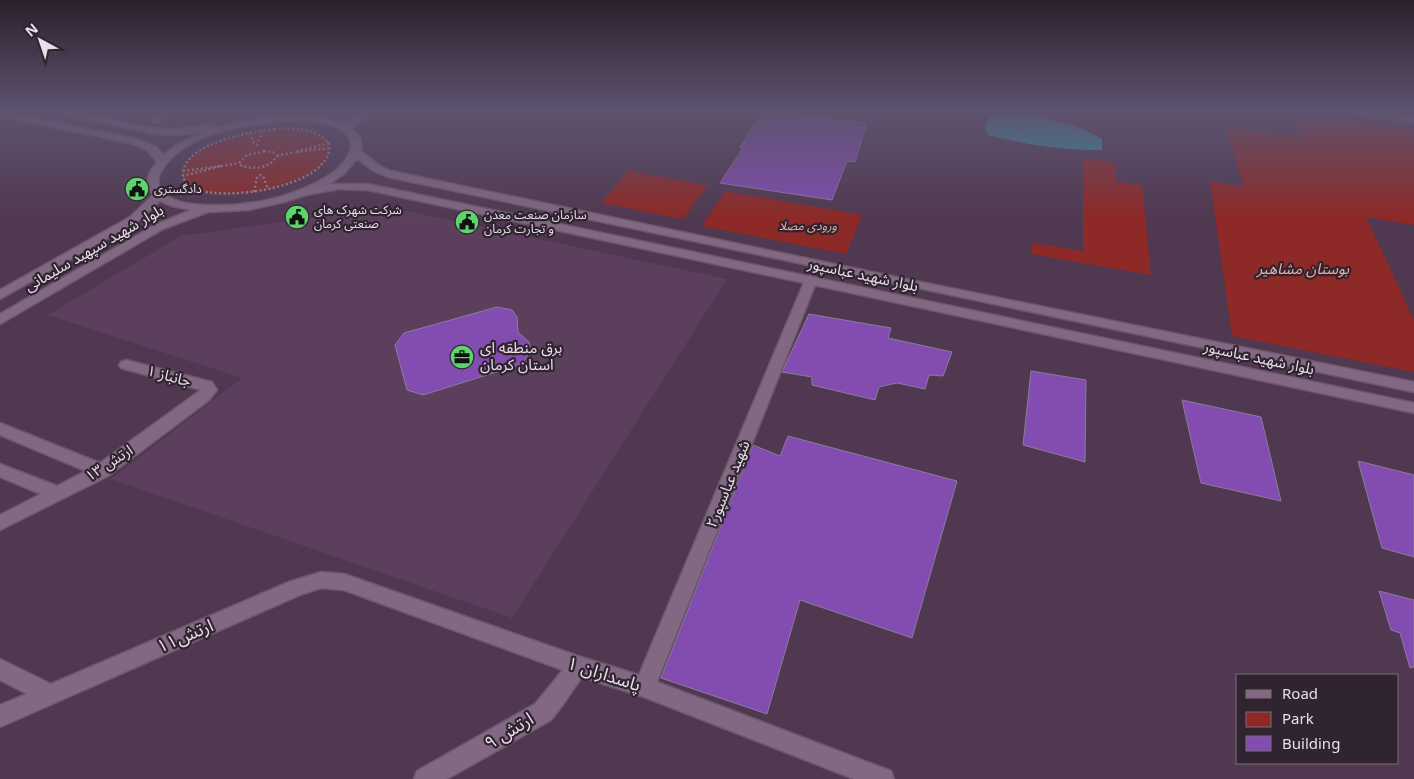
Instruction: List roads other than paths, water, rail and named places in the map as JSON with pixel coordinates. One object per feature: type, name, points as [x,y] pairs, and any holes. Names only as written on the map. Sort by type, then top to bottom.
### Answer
[{"type":"main road","points":[[147,147],[152,150],[162,161]]},
{"type":"main road","points":[[181,147],[162,161],[157,167],[153,179],[155,190],[159,195],[173,203],[206,209],[262,204],[304,192],[335,175],[349,163],[356,152],[356,147]]},
{"type":"main road","name":"بلوار شهید عباسپور","points":[[356,152],[376,168],[388,174],[891,280],[1414,387]]},
{"type":"main road","name":"بلوار شهید عباسپور","points":[[304,192],[338,186],[368,187],[1414,408]]},
{"type":"main road","name":"بلوار شهید سپهبد سلیمانی","points":[[0,295],[134,219],[159,195]]},
{"type":"main road","name":"بلوار شهید سپهبد سلیمانی","points":[[0,320],[159,226],[206,209]]},
{"type":"main road","name":"شهید عباسپور۲","points":[[644,687],[811,280]]},
{"type":"main road","points":[[884,296],[891,280]]},
{"type":"main road","name":"جانباز ۱","points":[[126,365],[207,386],[209,390]]},
{"type":"main road","name":"ارتش ۱۳","points":[[0,523],[102,471],[204,396],[209,390]]},
{"type":"main road","points":[[0,429],[102,471]]},
{"type":"main road","points":[[0,470],[56,493]]},
{"type":"main road","name":"پاسداران ۱","points":[[321,580],[344,582],[578,666],[644,687],[880,778]]},
{"type":"main road","name":"ارتش۱۱","points":[[0,716],[296,588],[321,580]]},
{"type":"main road","name":"ارتش ۹","points":[[424,779],[543,712],[556,700],[578,666]]},
{"type":"main road","points":[[0,669],[50,694]]},
{"type":"water","points":[[1058,147],[1102,147],[1102,150]]},
{"type":"place","name":"دادگستری","points":[[137,189]]},
{"type":"place","name":"شرکت شهرک های صنعتی کرمان","points":[[297,217]]},
{"type":"place","name":"سازمان صنعت معدن و تجارت کرمان","points":[[467,222]]},
{"type":"place","name":"برق منطقه ای استان کرمان","points":[[462,357]]},
{"type":"park label","name":"ورودی مصلا","points":[[808,226]]},
{"type":"park label","name":"بوستان مشاهیر","points":[[1303,269]]}]
